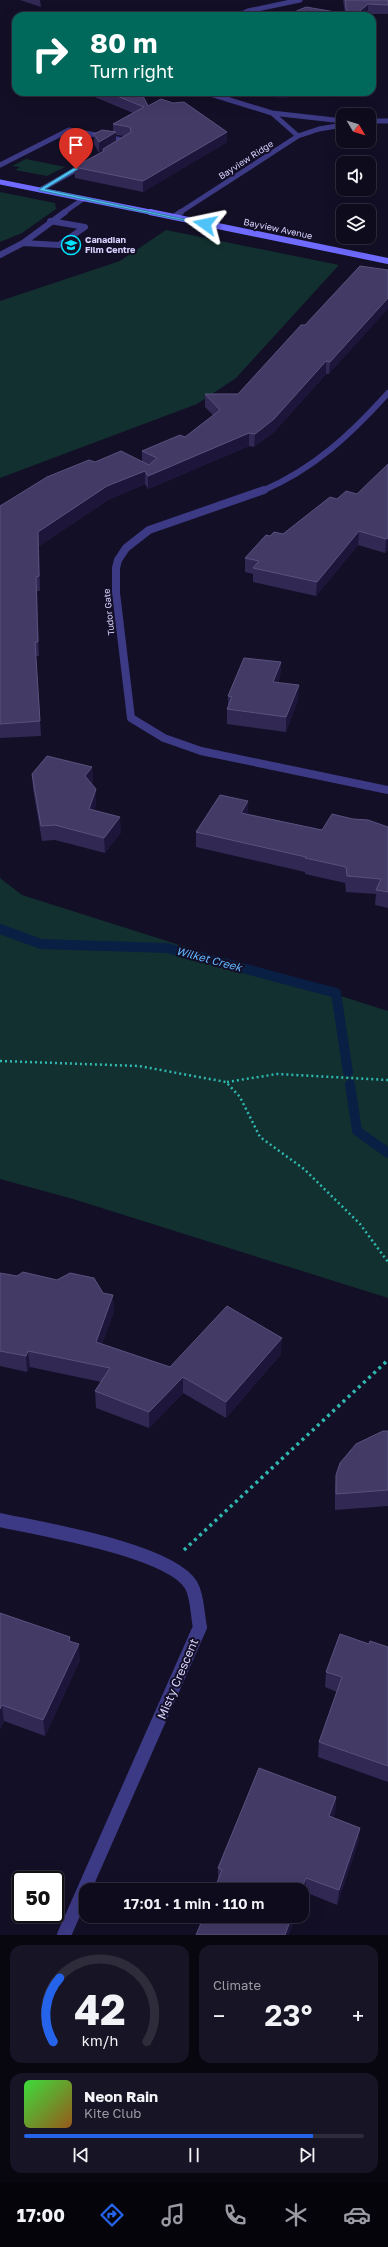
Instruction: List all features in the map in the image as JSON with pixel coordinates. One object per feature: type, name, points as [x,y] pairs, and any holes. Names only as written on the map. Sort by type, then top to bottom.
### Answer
[{"type":"main road","name":"Bayview Avenue","points":[[0,182],[388,261]]},
{"type":"street","points":[[248,12],[300,0]]},
{"type":"street","points":[[217,96],[272,113],[336,120]]},
{"type":"street","points":[[272,113],[298,136]]},
{"type":"street","points":[[376,121],[388,121]]},
{"type":"street","name":"Bayview Ridge","points":[[174,217],[298,136],[336,125]]},
{"type":"street","points":[[0,165],[70,130],[128,141],[115,148]]},
{"type":"street","points":[[40,190],[89,162]]},
{"type":"street","points":[[0,255],[23,243],[50,221],[83,199]]},
{"type":"street","points":[[23,243],[59,245],[85,227],[50,221]]},
{"type":"street","name":"Tudor Gate","points":[[388,393],[349,436],[333,450],[287,479],[232,502],[146,531],[133,541],[118,559],[116,574],[116,593],[131,718],[148,731],[175,743],[212,754],[388,790]]},
{"type":"street","name":"Misty Crescent","points":[[0,1520],[137,1552],[168,1566],[191,1585],[200,1627],[175,1687],[64,1935]]},
{"type":"path","points":[[0,1060],[139,1066],[226,1082],[277,1074],[305,1077],[388,1080]]},
{"type":"path","points":[[226,1082],[240,1097],[260,1137],[304,1169],[360,1224],[388,1262]]},
{"type":"path","points":[[168,1566],[226,1509],[388,1360]]},
{"type":"green space","points":[[26,159],[65,167],[47,176],[15,170],[20,167],[12,166]]},
{"type":"green space","points":[[0,192],[55,203],[56,209],[22,233],[0,242]]},
{"type":"green space","points":[[166,230],[339,265],[236,378],[197,404],[0,478],[0,301],[120,261]]},
{"type":"green space","points":[[0,878],[22,895],[388,1011],[388,1298],[73,1199],[0,1179]]},
{"type":"building","points":[[345,0],[388,0],[388,5],[368,4],[359,12],[347,12]]},
{"type":"building","points":[[306,7],[335,12],[294,12]]},
{"type":"building","points":[[117,96],[143,96],[148,106],[161,99],[173,103],[184,102],[227,132],[143,181],[74,167],[104,151],[103,149],[131,132],[130,127],[113,124],[144,107]]},
{"type":"building","points":[[102,130],[116,132],[99,142],[94,134]]},
{"type":"building","points":[[360,266],[388,270],[388,298],[330,362],[326,361],[274,419],[255,434],[249,433],[148,476],[145,471],[107,486],[38,532],[39,576],[36,577],[38,642],[35,642],[40,721],[0,724],[0,506],[47,477],[89,460],[95,462],[121,451],[149,465],[157,458],[142,451],[180,435],[185,437],[220,410],[205,394],[238,394],[301,325],[305,325]]},
{"type":"building","points":[[388,464],[388,538],[386,539],[359,531],[317,582],[253,568],[259,561],[245,558],[266,535],[270,536],[274,532],[283,534],[330,497],[337,499],[346,491],[357,494]]},
{"type":"building","points":[[244,658],[281,662],[273,682],[299,685],[286,717],[227,709],[232,697],[228,696]]},
{"type":"building","points":[[47,756],[92,767],[85,776],[96,789],[89,809],[120,817],[104,838],[55,825],[41,826],[32,774]]},
{"type":"building","points":[[220,795],[248,801],[241,813],[322,830],[332,814],[353,819],[368,820],[388,827],[388,892],[376,890],[381,879],[347,876],[346,867],[196,832]]},
{"type":"building","points":[[23,1272],[57,1280],[70,1273],[94,1278],[103,1293],[113,1295],[96,1342],[170,1367],[227,1306],[282,1338],[226,1402],[183,1377],[149,1412],[95,1391],[110,1368],[28,1351],[26,1356],[0,1351],[0,1273],[17,1276]]},
{"type":"building","points":[[383,1431],[388,1431],[388,1490],[336,1494],[336,1475],[340,1463],[356,1444]]},
{"type":"building","points":[[0,1613],[70,1637],[69,1641],[79,1644],[43,1720],[2,1705],[0,1709]]},
{"type":"building","points":[[340,1634],[369,1644],[370,1641],[388,1647],[388,1766],[319,1742],[342,1677],[326,1672]]},
{"type":"building","points":[[259,1768],[336,1797],[329,1816],[360,1828],[339,1890],[306,1878],[304,1883],[217,1883],[222,1870],[218,1868]]},
{"type":"building","points":[[201,1923],[289,1923],[285,1935],[196,1935]]},
{"type":"waterway","name":"Wilket Creek","points":[[0,929],[41,944],[167,948],[336,993],[348,1072]]},
{"type":"waterway","name":"Wilket Creek","points":[[350,1084],[357,1131],[388,1153]]},
{"type":"place","name":"Canadian Film Centre","points":[[71,245]]},
{"type":"route","points":[[76,169],[40,190],[205,224]]}]
